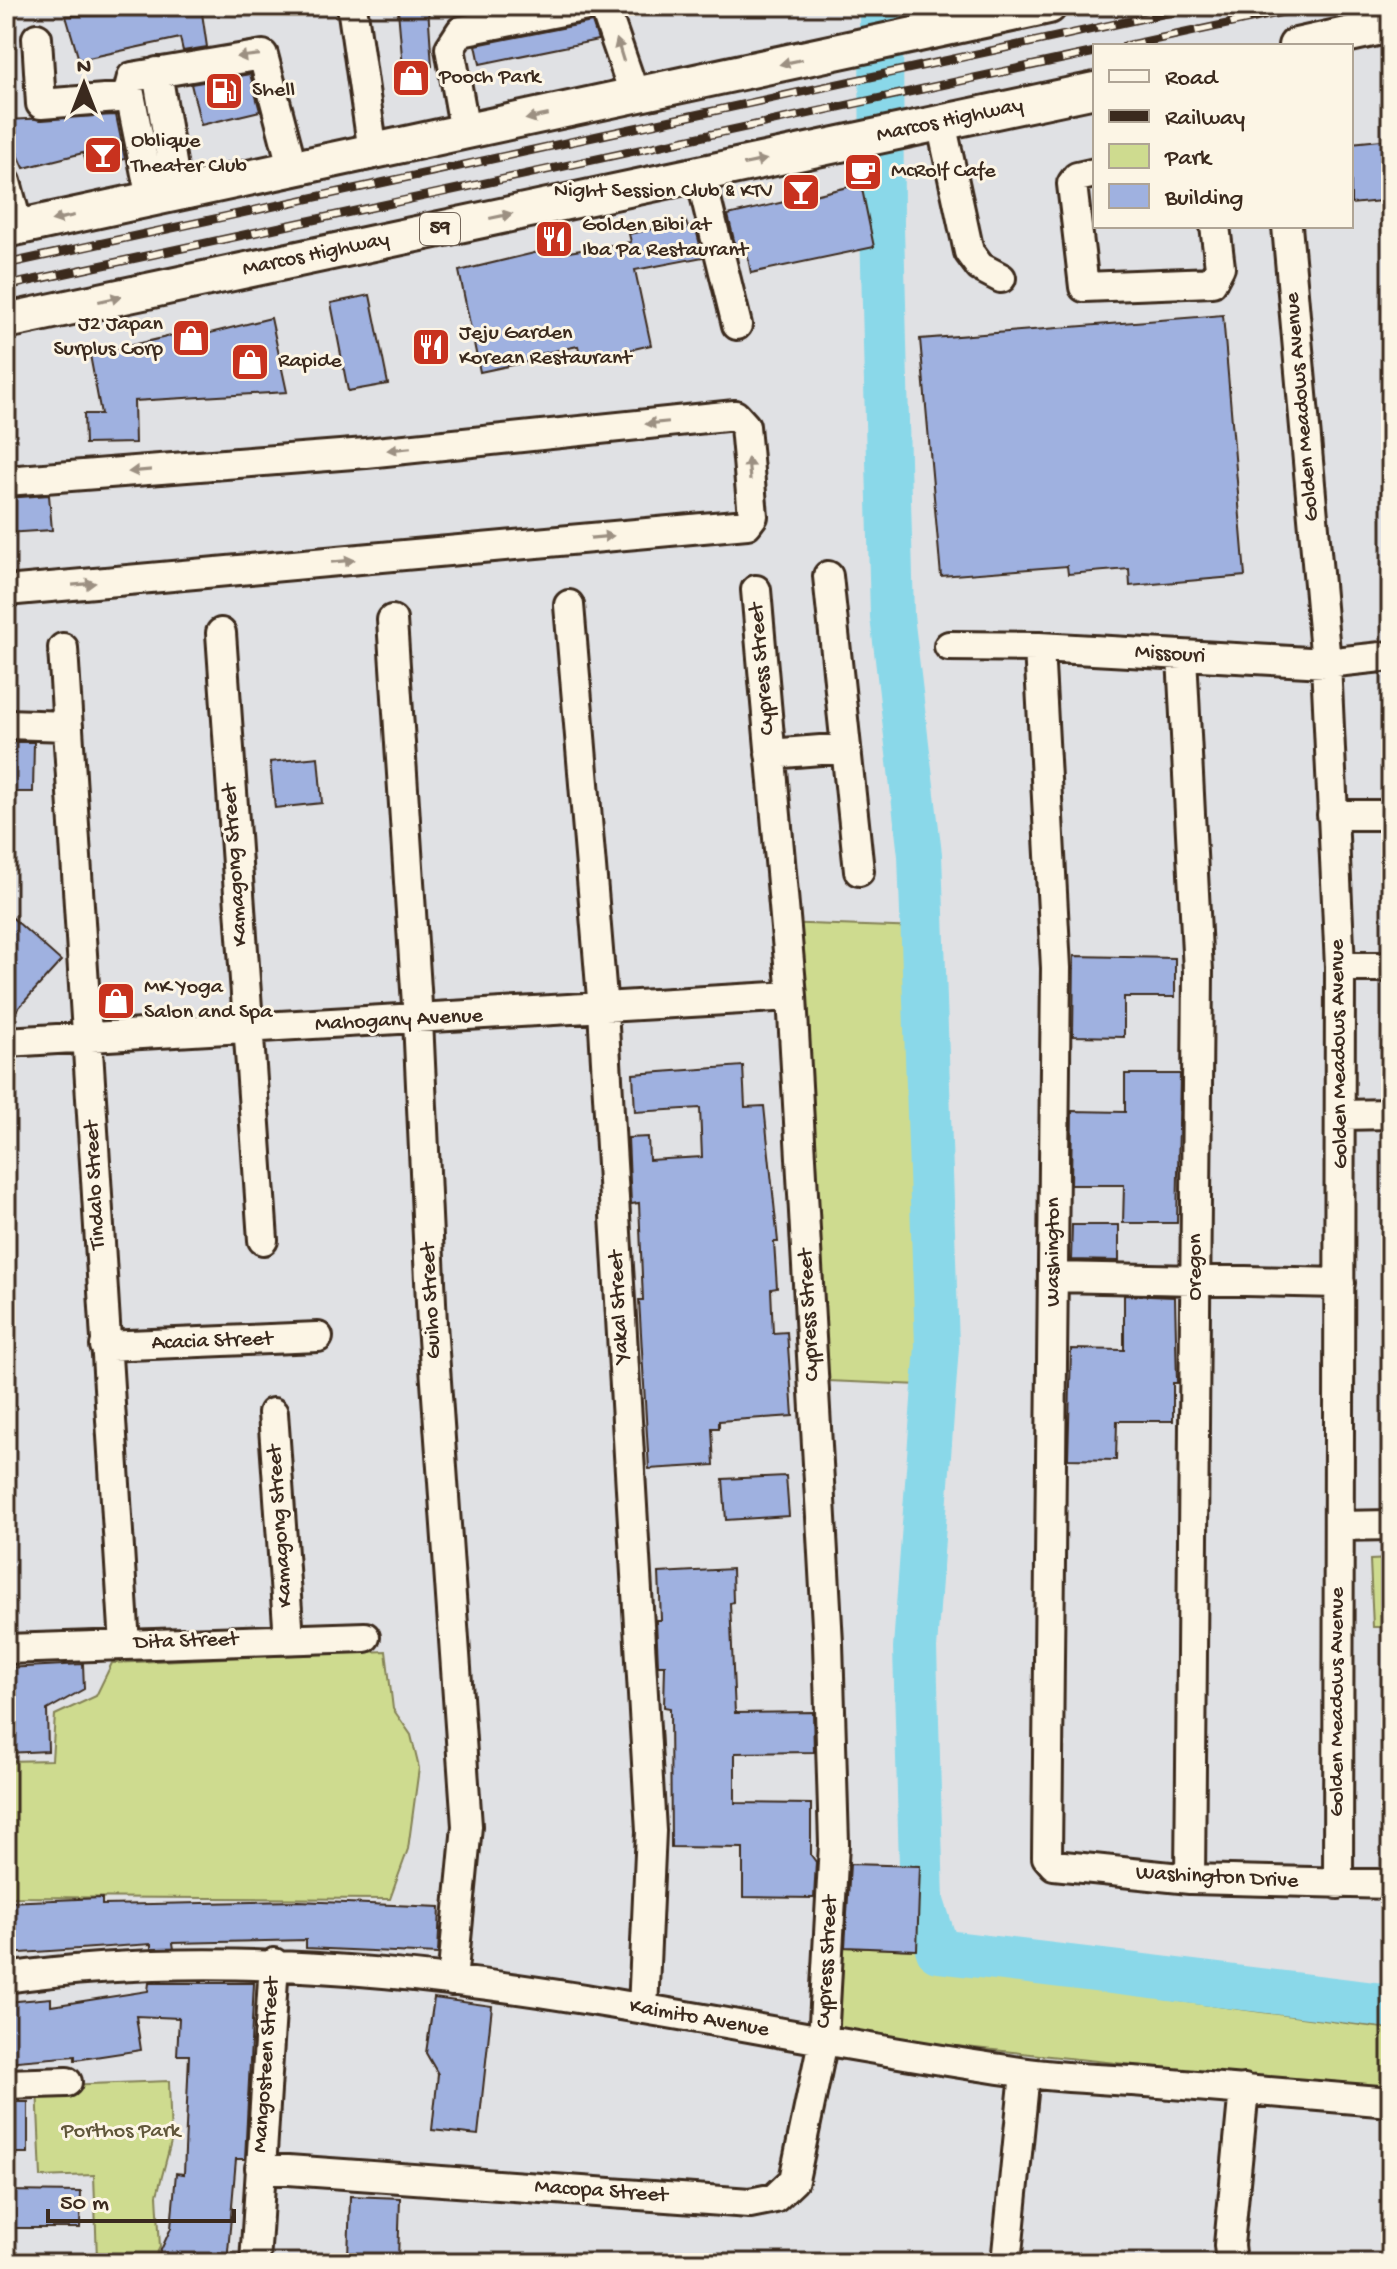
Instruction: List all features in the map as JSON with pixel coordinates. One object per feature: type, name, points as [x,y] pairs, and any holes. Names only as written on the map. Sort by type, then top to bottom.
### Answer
[{"type":"main road","points":[[12,228],[908,37],[950,16],[1049,6]]},
{"type":"main road","points":[[1305,44],[1391,25]]},
{"type":"main road","name":"Marcos Highway","points":[[6,321],[1093,90]]},
{"type":"street","points":[[352,6],[373,152]]},
{"type":"street","points":[[465,132],[450,48],[453,38],[461,31],[587,6]]},
{"type":"street","points":[[604,6],[635,96]]},
{"type":"street","points":[[37,38],[41,104],[130,97]]},
{"type":"street","points":[[164,196],[130,97],[132,77],[263,55],[293,170]]},
{"type":"street","points":[[157,72],[164,196]]},
{"type":"street","points":[[928,126],[969,252],[980,267],[1001,278]]},
{"type":"street","points":[[1093,173],[1077,177],[1072,184],[1085,226],[1080,280],[1084,287],[1091,290],[1212,282],[1220,267],[1215,228]]},
{"type":"street","points":[[700,174],[737,325]]},
{"type":"street","points":[[6,182],[12,228]]},
{"type":"street","name":"Golden Meadows Avenue","points":[[1287,228],[1326,663],[1340,967],[1338,1884]]},
{"type":"street","points":[[6,481],[366,453],[735,415],[745,426],[753,516],[747,524],[6,591]]},
{"type":"street","points":[[828,576],[859,871]]},
{"type":"street","name":"Cypress Street","points":[[756,590],[792,996],[828,1659],[834,1844],[823,2041]]},
{"type":"street","name":"Yakal Street","points":[[569,605],[603,1010],[651,1831],[643,2009]]},
{"type":"street","name":"Guiho Street","points":[[392,620],[418,1020],[432,1324],[467,1826],[452,1981]]},
{"type":"street","name":"Kamagong Street","points":[[221,633],[263,1240]]},
{"type":"street","name":"Missouri","points":[[949,646],[1039,647],[1326,663],[1391,656]]},
{"type":"street","name":"Washington","points":[[1039,647],[1056,968],[1047,1857]]},
{"type":"street","name":"Tindalo Street","points":[[63,648],[125,1645]]},
{"type":"street","name":"Oregon","points":[[1182,656],[1198,972],[1190,1879]]},
{"type":"street","points":[[6,724],[68,726]]},
{"type":"street","points":[[770,754],[846,748]]},
{"type":"street","points":[[1332,815],[1391,815]]},
{"type":"street","points":[[1340,967],[1391,967]]},
{"type":"street","name":"Mahogany Avenue","points":[[6,1042],[603,1010],[792,996]]},
{"type":"street","points":[[1341,1115],[1391,1114]]},
{"type":"street","points":[[1054,1277],[1340,1283]]},
{"type":"street","name":"Acacia Street","points":[[105,1346],[318,1337]]},
{"type":"street","name":"Kamagong Street","points":[[273,1413],[289,1639]]},
{"type":"street","points":[[1339,1526],[1391,1525]]},
{"type":"street","name":"Dita Street","points":[[6,1649],[365,1637]]},
{"type":"street","name":"Washington Drive","points":[[1047,1857],[1054,1865],[1190,1879],[1391,1884]]},
{"type":"street","name":"Kaimito Avenue","points":[[6,1978],[136,1963],[274,1963],[452,1981],[643,2009],[1025,2073],[1391,2102]]},
{"type":"street","name":"Mangosteen Street","points":[[255,2263],[274,1963]]},
{"type":"street","name":"Macopa Street","points":[[260,2168],[750,2203],[775,2198],[794,2180],[823,2041]]},
{"type":"street","points":[[1006,2263],[1025,2073]]},
{"type":"street","points":[[6,2084],[67,2082]]},
{"type":"street","points":[[1231,2263],[1229,2245],[1244,2089]]},
{"type":"green space","points":[[779,923],[921,928],[938,1153],[943,1386],[805,1380]]},
{"type":"green space","points":[[1391,1559],[1391,1627],[1373,1627],[1370,1560]]},
{"type":"green space","points":[[386,1651],[393,1709],[411,1735],[419,1768],[408,1849],[390,1899],[6,1897],[6,1761],[52,1760],[55,1715],[96,1696],[112,1663]]},
{"type":"green space","points":[[842,1947],[917,1950],[931,1968],[1391,2029],[1391,2092],[832,2033]]},
{"type":"green space","name":"Porthos Park","points":[[169,2081],[171,2142],[157,2195],[160,2247],[152,2263],[104,2263],[97,2259],[94,2175],[41,2177],[37,2086]]},
{"type":"building","points":[[428,7],[432,66],[403,68],[398,10]]},
{"type":"building","points":[[202,13],[207,47],[183,51],[180,38],[79,60],[66,16]]},
{"type":"building","points":[[592,22],[598,40],[480,64],[476,45]]},
{"type":"building","name":"Shell","points":[[250,74],[260,111],[201,125],[191,84]]},
{"type":"building","points":[[116,115],[125,159],[88,167],[83,153],[24,168],[6,128],[6,120]]},
{"type":"building","points":[[1391,139],[1391,200],[1353,204],[1353,143]]},
{"type":"building","points":[[861,184],[874,247],[751,273],[747,253],[737,253],[728,215]]},
{"type":"building","points":[[686,222],[688,228],[695,225],[703,257],[635,270],[651,345],[582,361],[578,346],[535,355],[536,360],[480,372],[459,271],[555,248],[556,254],[631,242],[629,234]]},
{"type":"building","points":[[370,295],[388,384],[348,391],[331,303]]},
{"type":"building","points":[[1223,315],[1245,576],[1130,586],[1129,569],[1068,574],[1067,566],[941,576],[920,339]]},
{"type":"building","points":[[271,318],[287,392],[134,401],[135,443],[85,444],[84,414],[101,414],[90,355],[205,328],[206,334]]},
{"type":"building","points":[[49,495],[52,530],[6,533],[6,498]]},
{"type":"building","points":[[6,742],[34,742],[33,792],[6,792]]},
{"type":"building","points":[[318,757],[322,803],[275,808],[270,762]]},
{"type":"building","points":[[6,912],[61,961],[6,1022]]},
{"type":"building","points":[[1074,956],[1175,958],[1175,997],[1124,997],[1124,1037],[1073,1036]]},
{"type":"building","points":[[743,1066],[745,1107],[764,1106],[778,1242],[774,1242],[777,1288],[771,1289],[773,1333],[787,1332],[793,1416],[719,1421],[719,1428],[712,1428],[714,1465],[649,1469],[639,1300],[643,1300],[639,1203],[631,1204],[628,1138],[648,1137],[649,1160],[702,1157],[700,1108],[635,1112],[633,1074]]},
{"type":"building","points":[[1125,1074],[1180,1074],[1177,1223],[1123,1223],[1124,1185],[1071,1185],[1072,1111],[1125,1112]]},
{"type":"building","points":[[1072,1225],[1119,1225],[1119,1261],[1071,1260]]},
{"type":"building","points":[[1124,1295],[1175,1297],[1177,1383],[1173,1383],[1173,1421],[1117,1421],[1116,1460],[1068,1459],[1071,1349],[1124,1350]]},
{"type":"building","points":[[786,1476],[789,1516],[726,1520],[723,1479]]},
{"type":"building","points":[[732,1569],[733,1602],[730,1603],[735,1713],[813,1712],[814,1752],[735,1753],[735,1803],[811,1804],[811,1855],[816,1862],[814,1898],[743,1897],[743,1848],[671,1847],[670,1708],[664,1707],[665,1665],[658,1665],[656,1620],[661,1620],[659,1573]]},
{"type":"building","points":[[83,1664],[84,1689],[47,1710],[48,1751],[6,1753],[6,1668]]},
{"type":"building","points":[[850,1864],[920,1866],[917,1950],[845,1947]]},
{"type":"building","points":[[102,1898],[102,1905],[298,1901],[440,1907],[438,1954],[306,1948],[306,1940],[173,1943],[174,1949],[151,1949],[151,1944],[7,1954],[6,1902]]},
{"type":"building","points":[[149,1983],[254,1983],[245,2159],[236,2159],[227,2263],[155,2263],[171,2228],[176,2173],[184,2174],[189,2055],[177,2055],[179,2018],[136,2016],[141,2050],[75,2060],[75,2056],[6,2062],[6,2002],[51,1998],[51,2006],[148,1991]]},
{"type":"building","points":[[434,1998],[492,2006],[478,2135],[432,2130],[438,2074],[426,2053]]},
{"type":"building","points":[[6,2102],[28,2102],[28,2153],[6,2153]]},
{"type":"building","points":[[6,2191],[81,2192],[80,2228],[6,2228]]},
{"type":"building","points":[[350,2196],[400,2198],[398,2260],[348,2258]]},
{"type":"waterway","points":[[881,6],[882,227],[892,616],[920,855],[937,1346],[915,1648],[922,1902],[938,1951],[1391,2006]]},
{"type":"railway","points":[[6,264],[1199,6]]},
{"type":"railway","points":[[1134,44],[1311,6]]},
{"type":"railway","points":[[6,286],[1093,52]]},
{"type":"place","name":"Pooch Park","points":[[411,78]]},
{"type":"place","name":"Shell","points":[[224,91]]},
{"type":"place","name":"Oblique Theater Club","points":[[103,155]]},
{"type":"place","name":"McRolf Cafe","points":[[863,172]]},
{"type":"place","name":"Night Session Club & KTV","points":[[801,192]]},
{"type":"place","name":"Golden Bibi at Iba Pa Restaurant","points":[[554,239]]},
{"type":"place","name":"J2 Japan Surplus Corp","points":[[191,338]]},
{"type":"place","name":"Jeju Garden Korean Restaurant","points":[[431,347]]},
{"type":"place","name":"Rapide","points":[[250,362]]},
{"type":"place","name":"MK Yoga Salon and Spa","points":[[116,1001]]}]
